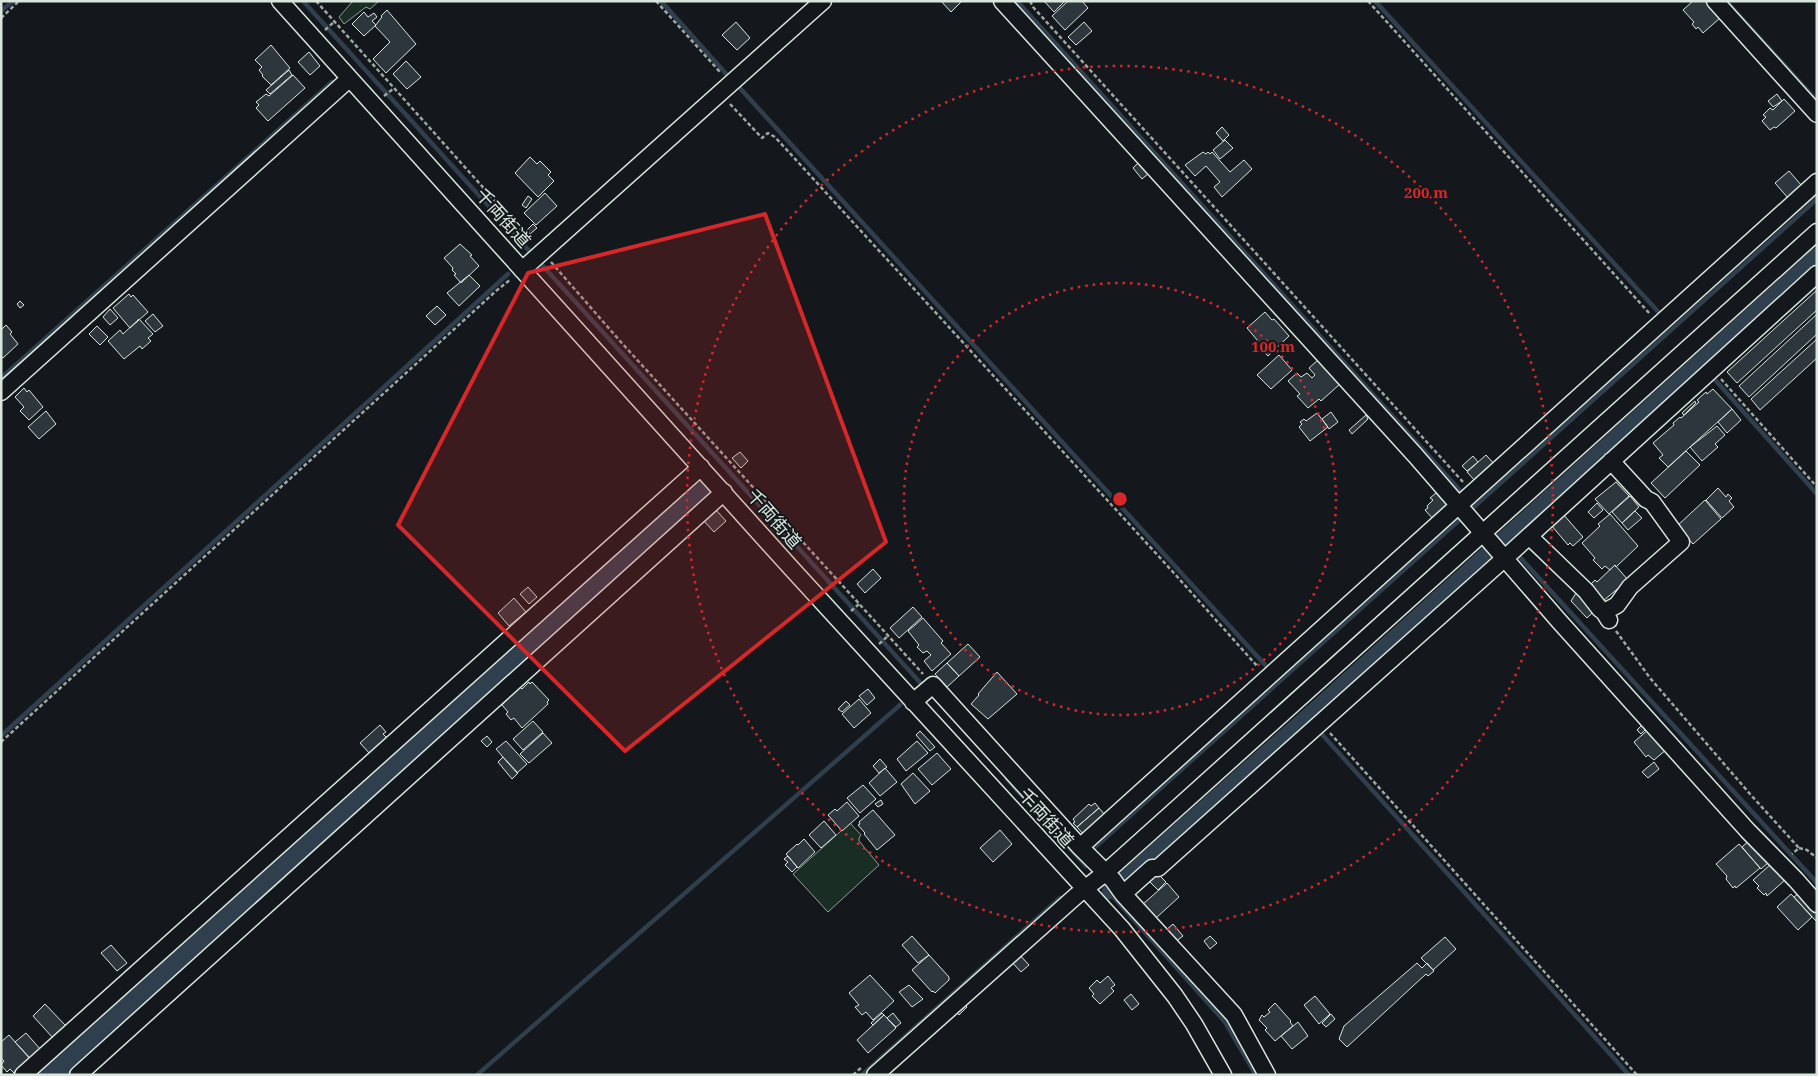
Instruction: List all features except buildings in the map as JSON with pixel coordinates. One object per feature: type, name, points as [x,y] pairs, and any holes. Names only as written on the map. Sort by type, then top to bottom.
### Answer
[{"type":"street","name":"千両街道","points":[[280,1],[349,78],[534,259],[701,467],[724,492],[925,692],[1084,889],[1155,968],[1194,1024],[1223,1075]]},
{"type":"street","points":[[534,259],[823,1]]},
{"type":"street","points":[[1002,1],[1415,455],[1466,503],[1494,546],[1559,621],[1817,904]]},
{"type":"street","points":[[1715,1],[1817,114]]},
{"type":"street","points":[[1,392],[349,78]]},
{"type":"street","points":[[1080,847],[1466,503],[1817,182]]},
{"type":"street","points":[[875,1075],[1084,889],[1115,884],[1152,868],[1158,868],[1321,722],[1494,546],[1817,232]]},
{"type":"street","points":[[1115,884],[1494,546],[1529,536],[1817,274]]},
{"type":"street","points":[[1529,536],[1586,591],[1606,616],[1630,587],[1680,542],[1652,502],[1646,499],[1611,461]]},
{"type":"street","points":[[23,1075],[701,467]]},
{"type":"street","points":[[78,1075],[284,887],[527,672],[724,492]]},
{"type":"street","points":[[925,692],[1080,847],[1234,1015],[1267,1075]]},
{"type":"path","points":[[1,18],[19,1]]},
{"type":"path","points":[[316,1],[534,259],[627,348],[859,604],[888,637],[925,692]]},
{"type":"path","points":[[656,1],[726,89],[762,138],[768,133],[775,137],[1268,678]]},
{"type":"path","points":[[1368,1],[1593,249],[1663,322]]},
{"type":"path","points":[[1028,2],[1238,232],[1466,503]]},
{"type":"path","points":[[330,25],[334,22]]},
{"type":"path","points":[[1,742],[496,291],[534,259]]},
{"type":"path","points":[[1712,368],[1817,487]]},
{"type":"path","points":[[827,589],[837,581]]},
{"type":"path","points":[[849,613],[859,604]]},
{"type":"path","points":[[1606,616],[1626,647],[1650,678],[1750,794],[1798,848],[1807,850],[1817,858]]},
{"type":"path","points":[[878,645],[888,637]]},
{"type":"path","points":[[1321,722],[1636,1075]]},
{"type":"path","points":[[1795,852],[1798,848]]},
{"type":"highlighted area","points":[[765,214],[886,542],[625,751],[398,525],[528,273]]},
{"type":"green space","points":[[353,1],[379,1],[370,9],[366,7],[344,24],[339,17]]},
{"type":"green space","points":[[850,823],[861,835],[859,841],[879,865],[828,912],[793,874]]},
{"type":"waterway","points":[[1,11],[13,1]]},
{"type":"waterway","points":[[303,1],[925,688]]},
{"type":"waterway","points":[[661,1],[728,76]]},
{"type":"waterway","points":[[1017,1],[1465,496]]},
{"type":"waterway","points":[[1375,1],[1662,316]]},
{"type":"waterway","points":[[1726,1],[1817,101]]},
{"type":"waterway","points":[[1,378],[332,82]]},
{"type":"waterway","points":[[738,86],[1266,666]]},
{"type":"waterway","points":[[1094,848],[1817,199]]},
{"type":"waterway","points":[[1109,892],[1306,717],[1817,255]]},
{"type":"waterway","points":[[1,736],[508,274]]},
{"type":"waterway","points":[[1699,361],[1703,366]]},
{"type":"waterway","points":[[1716,381],[1817,494]]},
{"type":"waterway","points":[[50,1075],[701,488]]},
{"type":"waterway","points":[[1502,538],[1508,544]]},
{"type":"waterway","points":[[1517,554],[1817,883]]},
{"type":"waterway","points":[[477,1075],[900,705]]},
{"type":"waterway","points":[[1306,717],[1310,721]]},
{"type":"waterway","points":[[1319,731],[1629,1075]]},
{"type":"waterway","points":[[1007,779],[1086,866]]},
{"type":"waterway","points":[[1109,892],[1225,1022],[1256,1075]]},
{"type":"waterway","points":[[862,1075],[1060,898]]}]
